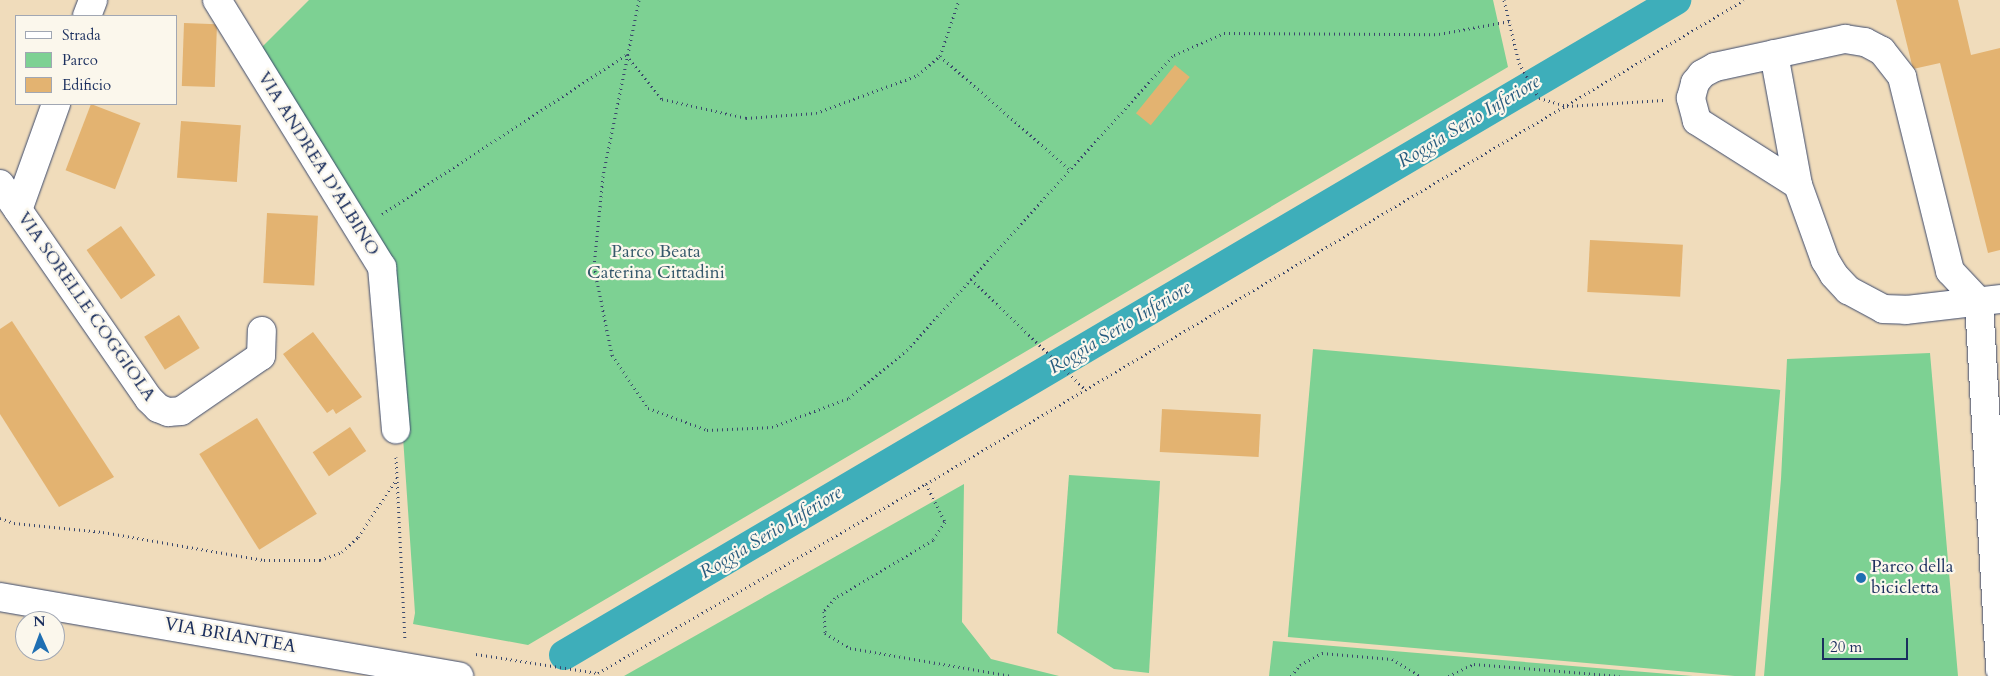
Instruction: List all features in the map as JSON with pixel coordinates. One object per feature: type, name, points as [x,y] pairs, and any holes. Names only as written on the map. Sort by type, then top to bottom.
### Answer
[{"type":"street","points":[[87,15],[93,0]]},
{"type":"street","name":"VIA ANDREA D'ALBINO","points":[[217,0],[382,267],[396,429]]},
{"type":"street","points":[[1798,185],[1697,121],[1691,98],[1702,74],[1715,67],[1845,39],[1865,42],[1882,51],[1902,77],[1950,271],[1989,301]]},
{"type":"street","points":[[1774,54],[1798,185],[1825,260],[1834,275],[1856,296],[1883,309],[1906,310],[1989,301]]},
{"type":"street","points":[[18,210],[56,105]]},
{"type":"street","name":"VIA SORELLE COGGIOLA","points":[[0,184],[149,399],[158,408],[168,412],[181,411],[261,356],[262,331]]},
{"type":"street","points":[[1989,301],[2000,669]]},
{"type":"street","name":"VIA BRIANTEA","points":[[0,597],[459,676]]},
{"type":"path","points":[[639,0],[626,54],[603,176],[594,266],[612,356],[648,408],[707,430],[772,426],[849,398],[907,350],[1174,55],[1224,33],[1439,34],[1510,21]]},
{"type":"path","points":[[626,54],[662,99],[746,118],[816,113],[918,74],[940,56],[959,0]]},
{"type":"path","points":[[1504,0],[1519,63],[1539,98],[1567,106],[1691,98]]},
{"type":"path","points":[[473,653],[598,673],[926,484],[1084,388],[1567,106],[1744,0]]},
{"type":"path","points":[[359,230],[626,54]]},
{"type":"path","points":[[940,56],[1069,169]]},
{"type":"path","points":[[971,279],[1084,388]]},
{"type":"path","points":[[396,429],[396,480],[405,642],[396,641]]},
{"type":"path","points":[[0,518],[14,523],[104,532],[264,560],[320,560],[342,552],[358,537],[396,480]]},
{"type":"path","points":[[926,484],[945,522],[933,540],[835,598],[824,611],[825,633],[850,648],[1012,676]]},
{"type":"path","points":[[1291,676],[1300,665],[1322,653],[1392,659],[1420,676]]},
{"type":"path","points":[[1448,676],[1474,664],[1620,676]]},
{"type":"green space","name":"Parco Beata Caterina Cittadini","points":[[309,0],[1493,0],[1508,67],[528,645],[413,624],[415,613],[391,261],[260,49]]},
{"type":"green space","points":[[1313,349],[1780,390],[1755,676],[1735,676],[1288,637]]},
{"type":"green space","name":"Parco della bicicletta","points":[[1930,353],[1958,676],[1764,676],[1781,479],[1787,359]]},
{"type":"green space","points":[[1069,475],[1160,481],[1149,673],[1114,669],[1057,633]]},
{"type":"green space","points":[[964,484],[962,622],[991,659],[1059,676],[624,676]]},
{"type":"green space","points":[[1273,641],[1693,676],[1269,676]]},
{"type":"building","points":[[1896,0],[1958,0],[1971,55],[2000,48],[2000,250],[1988,253],[1940,63],[1913,69]]},
{"type":"building","points":[[184,23],[217,24],[215,87],[182,86]]},
{"type":"building","points":[[1175,65],[1190,77],[1151,125],[1136,113]]},
{"type":"building","points":[[91,105],[140,123],[115,189],[66,170]]},
{"type":"building","points":[[181,121],[241,125],[237,182],[177,178]]},
{"type":"building","points":[[267,213],[318,216],[314,286],[263,283]]},
{"type":"building","points":[[121,226],[155,275],[121,299],[87,250]]},
{"type":"building","points":[[1590,240],[1683,245],[1680,297],[1587,292]]},
{"type":"building","points":[[179,315],[200,348],[165,370],[144,337]]},
{"type":"building","points":[[12,321],[114,477],[59,507],[0,414],[0,329]]},
{"type":"building","points":[[313,332],[362,397],[336,414],[333,409],[327,413],[283,354]]},
{"type":"building","points":[[1162,409],[1261,414],[1259,457],[1160,452]]},
{"type":"building","points":[[257,418],[317,514],[259,550],[199,454]]},
{"type":"building","points":[[350,427],[366,451],[329,476],[313,452]]},
{"type":"waterway","name":"Roggia Serio Inferiore","points":[[564,655],[1676,0]]},
{"type":"place","name":"Parco della bicicletta","points":[[1861,578]]}]
